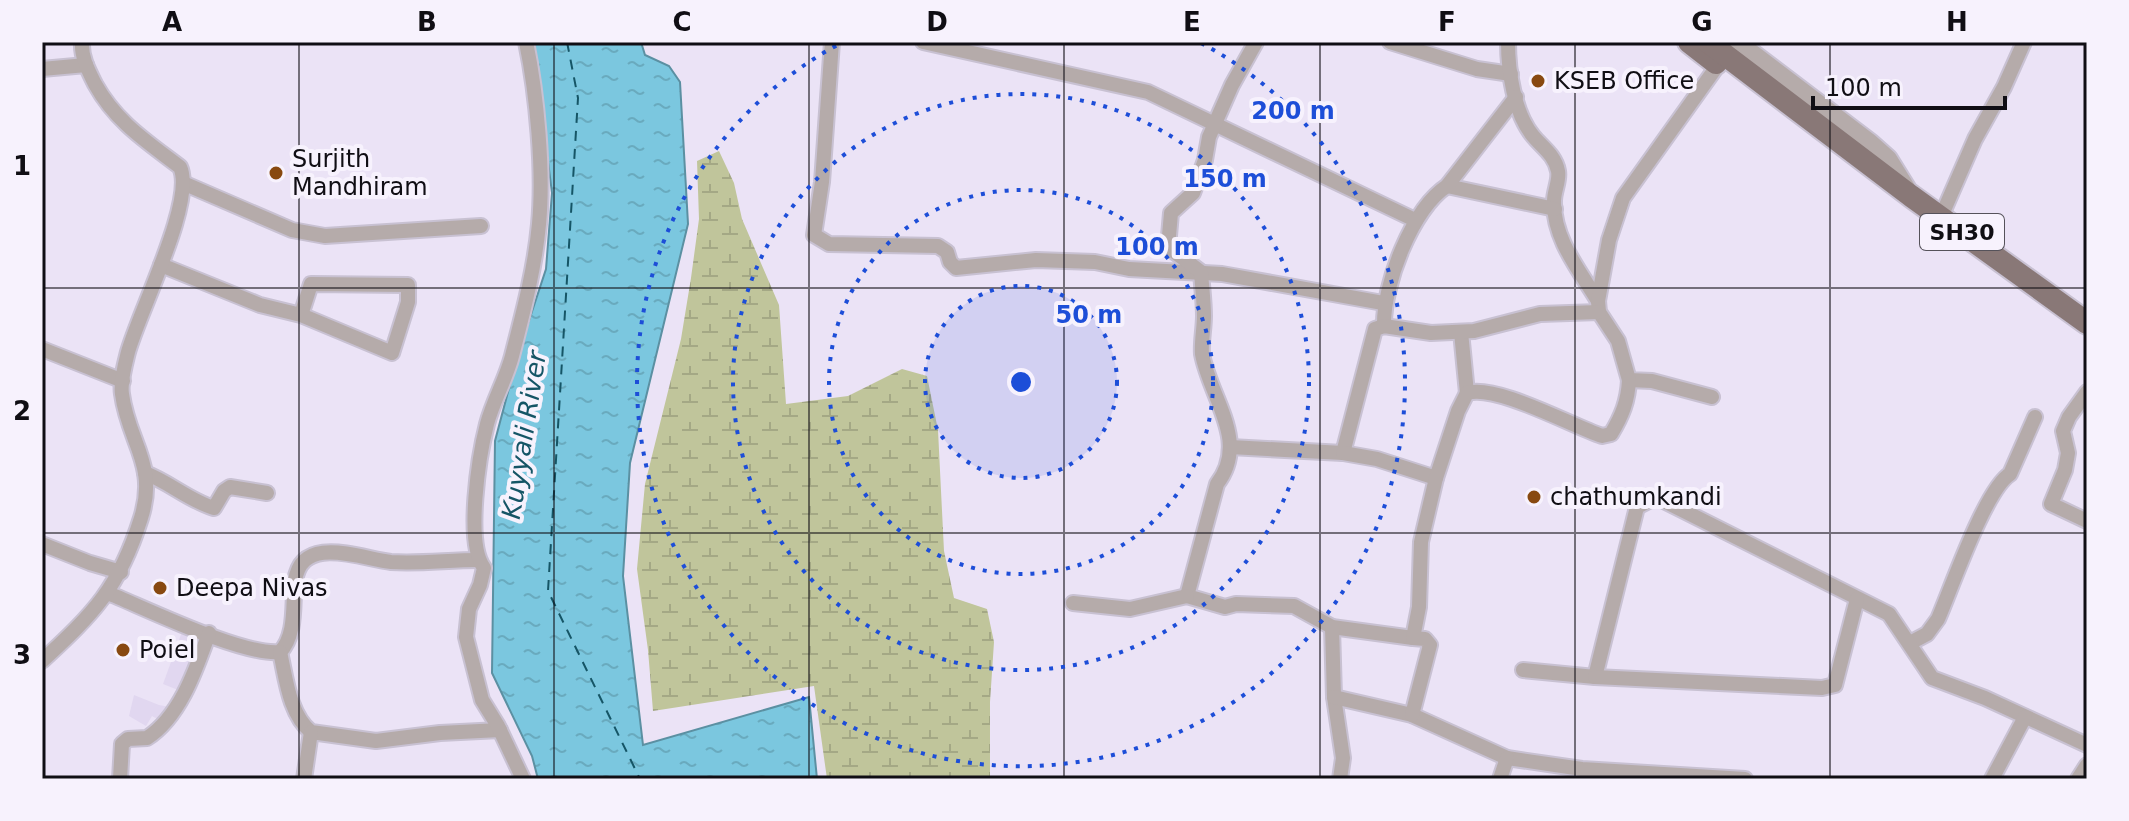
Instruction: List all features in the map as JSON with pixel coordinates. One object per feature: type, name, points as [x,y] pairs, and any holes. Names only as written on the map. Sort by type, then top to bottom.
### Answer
[{"type":"main road","name":"SH30","points":[[1689,42],[1831,150],[1867,161]]},
{"type":"main road","name":"SH30","points":[[1708,42],[1911,196],[2087,323]]},
{"type":"street","points":[[42,661],[85,621],[108,593],[121,572],[142,515],[147,486],[145,473],[121,391],[128,353],[179,211],[183,183],[180,167],[122,123],[108,105],[86,65],[82,42]]},
{"type":"street","points":[[523,779],[482,700],[466,637],[469,609],[484,568],[478,560],[474,529],[486,427],[511,358],[529,286],[539,223],[535,99],[526,42]]},
{"type":"street","points":[[832,42],[822,182],[814,235],[829,244],[938,246],[947,252],[956,268],[1051,260],[1095,262],[1129,269],[1201,272],[1383,303]]},
{"type":"street","points":[[923,42],[1148,92],[1415,220]]},
{"type":"street","points":[[1187,596],[1217,484],[1226,472],[1230,447],[1225,415],[1202,353],[1204,316],[1201,272],[1168,247],[1169,224],[1171,213],[1193,193],[1214,124],[1256,42]]},
{"type":"street","points":[[1390,42],[1477,69],[1511,74]]},
{"type":"street","points":[[1467,393],[1485,391],[1505,397],[1602,436],[1611,434],[1628,400],[1629,380],[1618,341],[1559,236],[1555,209],[1559,171],[1550,153],[1531,135],[1516,97],[1508,42]]},
{"type":"street","points":[[1737,42],[1870,143],[1888,159],[1911,196]]},
{"type":"street","points":[[1941,217],[1975,139],[2004,87],[2024,42]]},
{"type":"street","points":[[42,70],[86,65]]},
{"type":"street","points":[[1598,307],[1609,240],[1623,198],[1718,65]]},
{"type":"street","points":[[1384,326],[1383,303],[1415,220],[1437,193],[1447,186],[1516,97]]},
{"type":"street","points":[[183,183],[292,230],[325,236],[481,226]]},
{"type":"street","points":[[1447,186],[1555,209]]},
{"type":"street","points":[[161,265],[260,305],[301,315],[392,353],[408,302],[408,285],[311,284],[301,315]]},
{"type":"street","points":[[1343,453],[1375,329],[1384,326],[1431,333],[1474,331],[1540,314],[1598,307]]},
{"type":"street","points":[[1413,638],[1419,607],[1421,542],[1436,478],[1467,393],[1461,332]]},
{"type":"street","points":[[42,349],[123,381]]},
{"type":"street","points":[[1629,380],[1652,381],[1712,397]]},
{"type":"street","points":[[2087,392],[2063,431],[2068,453],[2062,479],[2051,504],[2087,521]]},
{"type":"street","points":[[1910,643],[1927,634],[1938,619],[1989,503],[2003,479],[2010,474],[2035,417]]},
{"type":"street","points":[[1230,447],[1343,453],[1377,459],[1436,478]]},
{"type":"street","points":[[145,473],[214,508],[230,487],[267,493]]},
{"type":"street","points":[[1595,677],[1637,507],[1656,497],[1889,614],[1932,678],[2087,745]]},
{"type":"street","points":[[42,544],[121,572]]},
{"type":"street","points":[[478,560],[390,562],[330,551],[311,557],[298,569],[290,637],[280,652],[299,719],[311,732],[376,741],[500,730]]},
{"type":"street","points":[[108,593],[251,649],[280,652]]},
{"type":"street","points":[[1073,603],[1130,609],[1187,596],[1225,607],[1236,604],[1294,606],[1332,627],[1425,639],[1430,645],[1412,715]]},
{"type":"street","points":[[1523,670],[1595,677],[1822,688],[1835,685],[1857,599]]},
{"type":"street","points":[[1332,627],[1334,697],[1343,758],[1340,779]]},
{"type":"street","points":[[120,779],[122,744],[128,739],[147,738],[164,722],[189,686],[209,633]]},
{"type":"street","points":[[1334,697],[1412,715],[1507,758],[1582,769],[1745,779]]},
{"type":"street","points":[[1992,779],[2025,717]]},
{"type":"street","points":[[304,779],[311,732]]},
{"type":"street","points":[[1500,779],[1507,758]]},
{"type":"street","points":[[2078,779],[2087,765]]},
{"type":"shaded area","points":[[183,629],[204,637],[183,692],[163,684]]},
{"type":"shaded area","points":[[134,695],[170,707],[161,721],[152,716],[146,726],[129,716]]},
{"type":"green space","points":[[719,151],[734,183],[742,219],[779,305],[786,404],[848,396],[902,369],[927,376],[938,430],[944,551],[954,598],[987,609],[994,642],[990,779],[827,779],[814,686],[653,711],[637,569],[645,484],[681,339],[691,278],[699,219],[697,161]]},
{"type":"water","name":"Kuyyali River","points":[[533,42],[641,42],[645,55],[669,66],[680,82],[688,224],[630,463],[623,576],[643,745],[809,697],[817,779],[538,779],[532,756],[492,673],[495,441],[518,354],[546,269],[552,193]]},
{"type":"ferry route","points":[[567,42],[578,98],[548,591],[640,779]]},
{"type":"place","name":"KSEB Office","points":[[1538,81]]},
{"type":"place","name":"Surjith Mandhiram","points":[[276,173]]},
{"type":"place","name":"chathumkandi","points":[[1534,497]]},
{"type":"place","name":"Deepa Nivas","points":[[160,588]]},
{"type":"place","name":"Poiel","points":[[123,650]]}]
